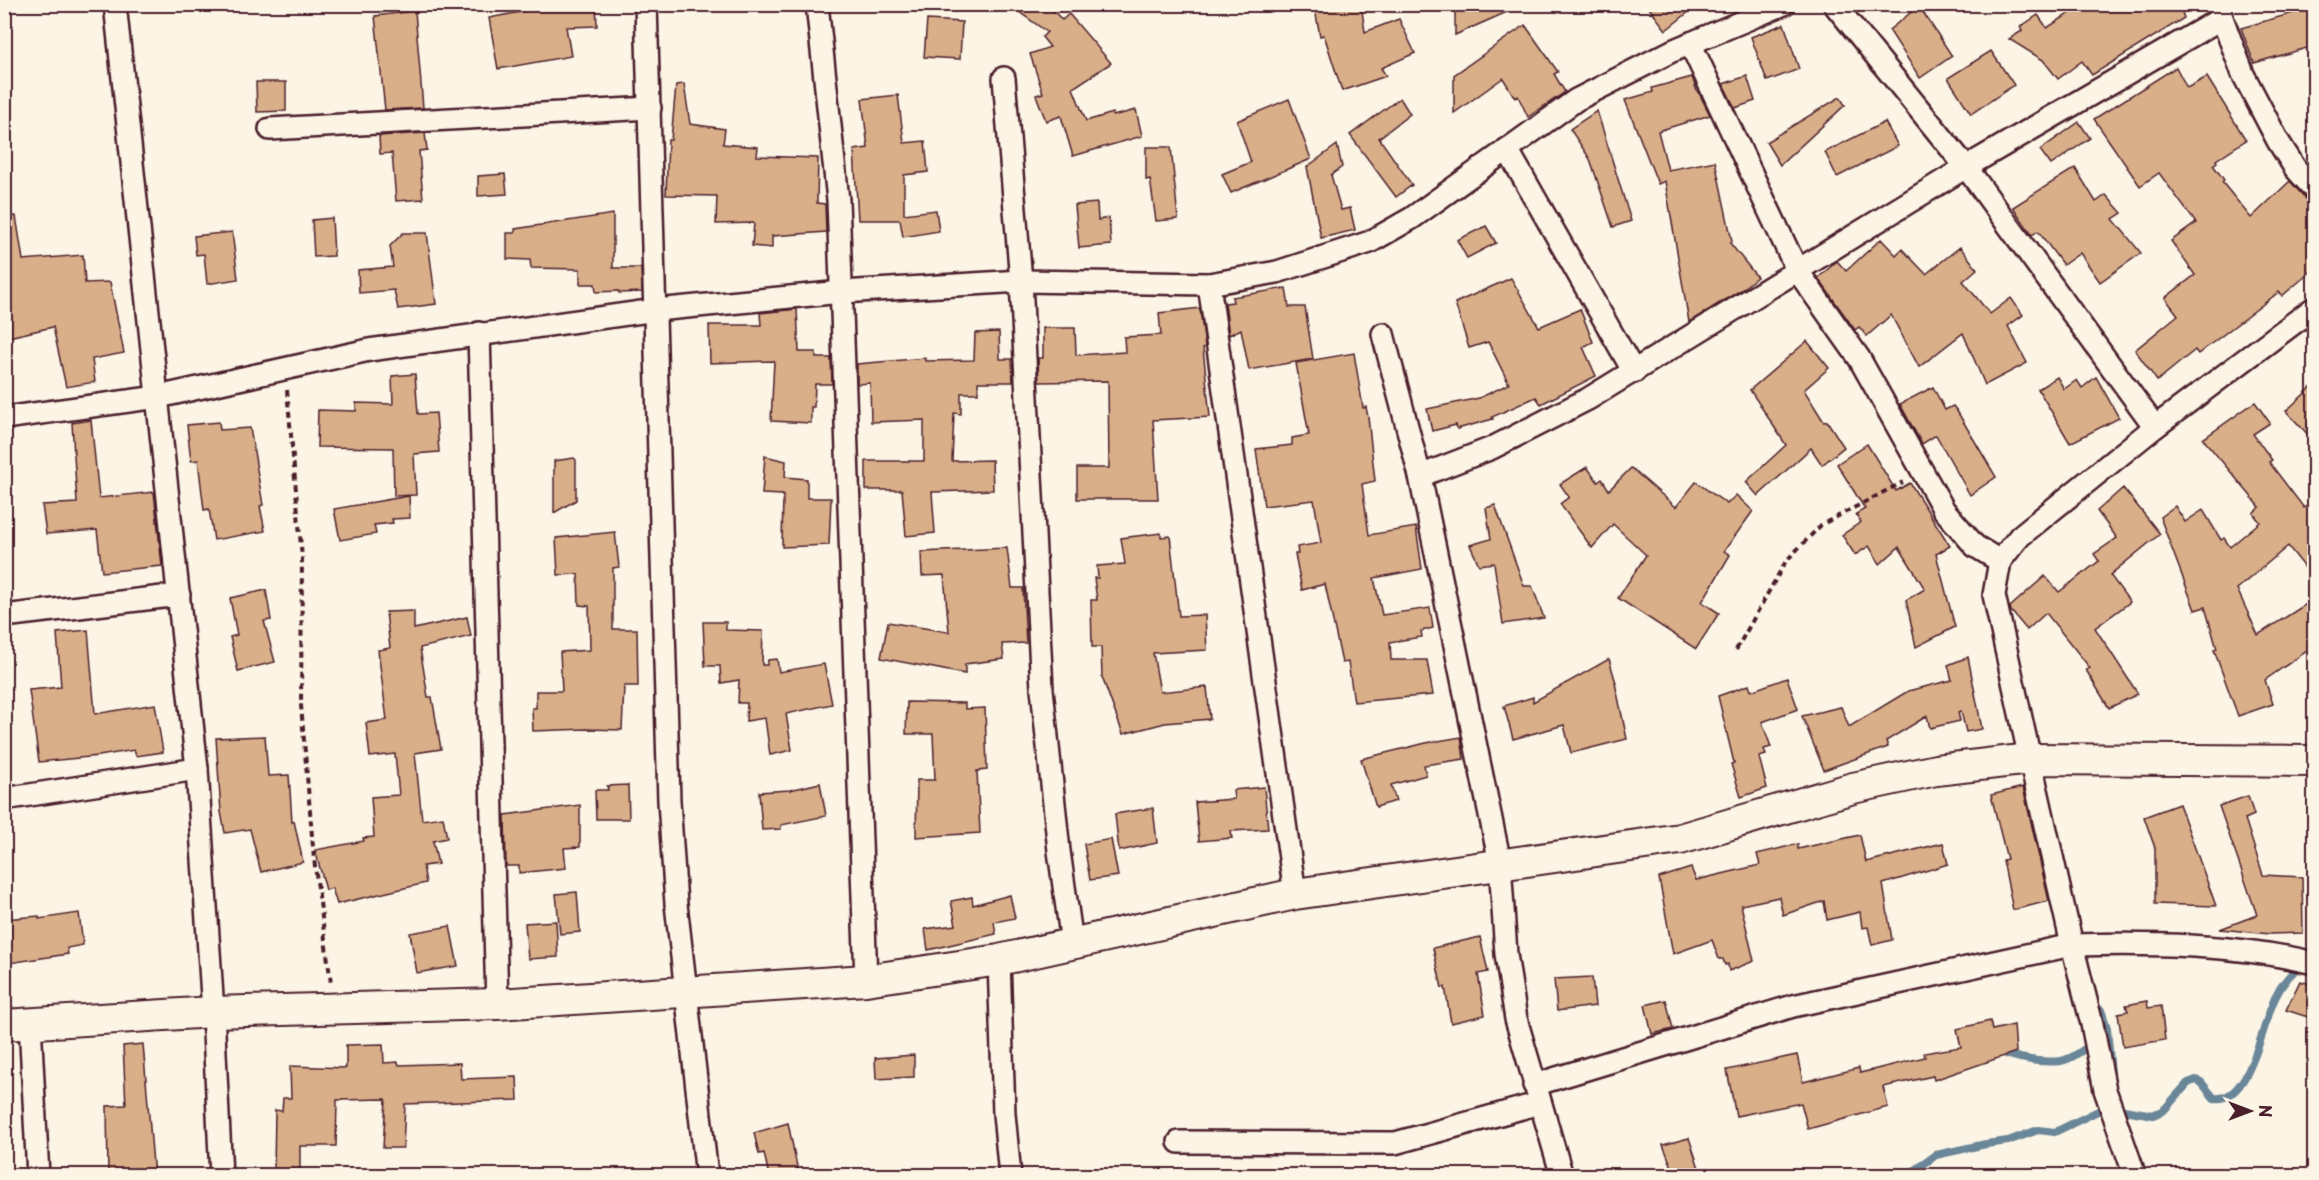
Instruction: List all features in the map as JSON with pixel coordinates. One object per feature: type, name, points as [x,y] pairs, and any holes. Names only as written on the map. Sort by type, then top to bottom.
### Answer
[{"type":"main road","points":[[17,1024],[213,1012],[497,1004],[866,980],[999,960],[1295,894],[1680,839],[1853,788],[1936,770],[2030,759],[2314,761]]},
{"type":"street","points":[[115,4],[197,769],[221,1176]]},
{"type":"street","points":[[646,4],[669,801],[676,904],[707,1176]]},
{"type":"street","points":[[817,4],[838,200],[866,980]]},
{"type":"street","points":[[4,418],[158,397],[369,350],[656,310],[842,292],[1021,281],[1209,284],[1277,272],[1370,242],[1412,218],[1576,100],[1672,51],[1784,4]]},
{"type":"street","points":[[1834,4],[1966,167],[2155,427]]},
{"type":"street","points":[[1420,476],[1492,448],[1588,399],[2221,11],[2244,74],[2278,141],[2295,168],[2314,189]]},
{"type":"street","points":[[1690,43],[1797,270],[1859,358],[1944,510],[1975,546],[2000,561]]},
{"type":"street","points":[[1005,78],[1021,281],[1042,689],[1059,851],[1072,942]]},
{"type":"street","points":[[270,129],[650,108]]},
{"type":"street","points":[[1507,149],[1634,372]]},
{"type":"street","points":[[1209,284],[1295,894]]},
{"type":"street","points":[[2135,1176],[2105,1090],[1994,595],[2000,561],[2020,536],[2155,427],[2314,308]]},
{"type":"street","points":[[479,333],[497,1004]]},
{"type":"street","points":[[1383,334],[1420,476],[1500,863],[1509,985],[1516,1019],[1562,1176]]},
{"type":"street","points":[[4,616],[179,595]]},
{"type":"street","points":[[4,799],[197,769]]},
{"type":"street","points":[[1179,1142],[1395,1143],[1793,1006],[2072,945],[2203,947],[2267,954],[2314,963]]},
{"type":"street","points":[[999,960],[1005,1114],[1010,1176]]},
{"type":"street","points":[[17,1024],[38,1176]]},
{"type":"path","points":[[286,369],[302,558],[301,705],[314,859],[335,1009]]},
{"type":"path","points":[[1736,650],[1786,561],[1821,525],[1923,471]]},
{"type":"building","points":[[562,4],[596,4],[597,26],[566,27],[571,56],[498,69],[489,18]]},
{"type":"building","points":[[1008,4],[1047,4],[1062,20],[1069,14],[1111,63],[1073,88],[1086,121],[1113,113],[1113,116],[1136,110],[1142,136],[1073,156],[1061,116],[1046,121],[1036,95],[1043,93],[1030,54],[1050,47],[1042,37],[1047,32]]},
{"type":"building","points":[[1314,4],[1361,4],[1365,32],[1399,19],[1415,53],[1381,68],[1386,76],[1342,91],[1324,35],[1320,36]]},
{"type":"building","points":[[1455,4],[1525,4],[1455,35]]},
{"type":"building","points":[[1646,4],[1699,4],[1666,30]]},
{"type":"building","points":[[2084,4],[2179,4],[2184,18],[2092,75],[2082,61],[2058,79],[2043,60],[2009,39],[2022,31],[2020,27],[2038,15],[2047,28]]},
{"type":"building","points":[[1919,6],[1952,56],[1920,78],[1889,30]]},
{"type":"building","points":[[2314,7],[2314,46],[2254,63],[2241,28]]},
{"type":"building","points":[[415,11],[423,108],[385,110],[375,16]]},
{"type":"building","points":[[927,20],[962,22],[960,59],[924,57]]},
{"type":"building","points":[[1784,24],[1799,69],[1767,81],[1751,37]]},
{"type":"building","points":[[1525,25],[1558,72],[1554,74],[1565,92],[1528,117],[1518,96],[1515,98],[1503,78],[1454,113],[1454,75]]},
{"type":"building","points":[[1991,51],[2014,85],[1971,114],[1948,78]]},
{"type":"building","points":[[2176,67],[2187,88],[2207,77],[2246,140],[2216,160],[2217,162],[2213,165],[2224,180],[2222,182],[2251,218],[2290,181],[2314,208],[2314,269],[2282,296],[2279,292],[2198,354],[2195,350],[2157,381],[2135,350],[2178,315],[2165,298],[2195,275],[2171,241],[2196,223],[2159,173],[2140,186],[2094,119]]},
{"type":"building","points":[[1747,76],[1755,101],[1735,108],[1723,84]]},
{"type":"building","points":[[1692,77],[1710,115],[1658,131],[1668,170],[1715,161],[1732,241],[1730,243],[1757,277],[1741,290],[1689,322],[1665,181],[1658,184],[1625,100],[1653,92],[1652,88]]},
{"type":"building","points":[[256,82],[286,82],[286,111],[257,112]]},
{"type":"building","points":[[684,84],[690,124],[725,129],[723,144],[758,147],[757,156],[818,158],[817,203],[825,204],[826,232],[772,236],[772,248],[752,246],[754,223],[716,224],[717,196],[666,195],[668,140],[671,140],[676,85]]},
{"type":"building","points":[[898,95],[904,143],[925,141],[928,172],[904,175],[904,214],[936,210],[939,231],[903,237],[900,220],[858,220],[854,150],[868,148],[862,99]]},
{"type":"building","points":[[1840,97],[1845,105],[1780,165],[1766,142]]},
{"type":"building","points":[[1400,98],[1410,114],[1379,138],[1412,185],[1396,197],[1350,135]]},
{"type":"building","points":[[1289,99],[1311,159],[1231,193],[1222,174],[1251,162],[1237,121]]},
{"type":"building","points":[[1597,111],[1631,221],[1613,227],[1590,159],[1570,129]]},
{"type":"building","points":[[1885,122],[1898,146],[1837,177],[1825,152]]},
{"type":"building","points":[[2079,122],[2090,138],[2051,165],[2040,150]]},
{"type":"building","points":[[425,133],[427,150],[419,151],[423,199],[396,201],[392,153],[380,154],[379,136]]},
{"type":"building","points":[[1337,145],[1342,167],[1331,175],[1341,210],[1350,208],[1355,230],[1321,238],[1307,167]]},
{"type":"building","points":[[1146,147],[1171,147],[1178,219],[1156,221],[1150,179],[1146,180]]},
{"type":"building","points":[[2075,168],[2096,202],[2106,195],[2122,213],[2113,219],[2141,253],[2100,282],[2080,253],[2063,265],[2038,231],[2032,235],[2013,207]]},
{"type":"building","points":[[505,174],[507,194],[478,196],[478,176]]},
{"type":"building","points":[[1097,203],[1098,220],[1109,218],[1111,245],[1079,248],[1075,205]]},
{"type":"building","points":[[613,214],[613,268],[641,268],[642,292],[596,292],[595,284],[580,284],[580,269],[531,268],[530,260],[507,259],[507,233],[515,233],[515,229]]},
{"type":"building","points":[[16,216],[23,260],[83,255],[85,283],[110,282],[124,353],[92,359],[95,382],[66,387],[53,327],[4,338],[4,217]]},
{"type":"building","points":[[332,218],[334,256],[314,257],[312,220]]},
{"type":"building","points":[[1486,226],[1496,243],[1467,258],[1457,240]]},
{"type":"building","points":[[232,232],[238,279],[207,284],[204,254],[196,255],[194,236]]},
{"type":"building","points":[[403,233],[427,233],[436,304],[398,309],[394,290],[359,293],[358,270],[393,267],[390,246]]},
{"type":"building","points":[[1881,239],[1896,255],[1902,249],[1926,274],[1960,247],[1977,269],[1963,281],[1990,314],[2011,298],[2023,315],[2008,326],[2027,363],[1985,385],[1963,333],[1919,367],[1891,315],[1867,336],[1859,327],[1855,330],[1818,278],[1837,261],[1846,271]]},
{"type":"building","points":[[1511,278],[1539,327],[1580,309],[1593,342],[1583,347],[1596,376],[1541,404],[1536,397],[1492,417],[1493,419],[1457,429],[1456,425],[1432,431],[1427,409],[1479,398],[1509,384],[1488,342],[1469,348],[1455,303]]},
{"type":"building","points":[[1286,288],[1289,307],[1305,307],[1313,359],[1249,370],[1241,329],[1229,335],[1225,303],[1233,302],[1232,297]]},
{"type":"building","points":[[1200,308],[1210,417],[1153,420],[1158,499],[1077,499],[1077,468],[1109,468],[1108,381],[1039,382],[1038,358],[1043,358],[1043,328],[1075,328],[1076,355],[1125,352],[1124,337],[1161,335],[1159,313]]},
{"type":"building","points":[[797,309],[799,352],[816,352],[816,358],[831,358],[832,384],[815,384],[811,423],[771,421],[774,361],[710,363],[709,325],[761,325],[760,313]]},
{"type":"building","points":[[999,332],[1000,359],[1012,359],[1013,382],[978,382],[978,393],[961,393],[961,414],[954,413],[952,461],[992,460],[993,490],[932,492],[935,533],[906,536],[902,490],[866,490],[866,461],[924,461],[924,420],[871,422],[870,383],[857,384],[857,364],[925,358],[925,361],[974,360],[975,333]]},
{"type":"building","points":[[1807,341],[1829,368],[1804,390],[1824,422],[1827,421],[1844,447],[1822,465],[1811,448],[1758,496],[1746,482],[1786,445],[1750,390]]},
{"type":"building","points":[[1354,353],[1363,408],[1366,407],[1368,417],[1375,481],[1362,484],[1369,535],[1416,527],[1422,569],[1374,578],[1382,615],[1430,608],[1433,628],[1421,631],[1422,637],[1390,642],[1391,660],[1427,660],[1433,695],[1354,702],[1348,662],[1342,663],[1325,584],[1302,590],[1295,554],[1298,554],[1297,547],[1321,543],[1314,500],[1264,506],[1256,449],[1292,445],[1292,438],[1309,435],[1296,363]]},
{"type":"building","points":[[415,374],[418,414],[436,413],[439,452],[414,454],[416,495],[394,496],[393,448],[317,447],[318,410],[356,411],[356,403],[393,404],[392,376]]},
{"type":"building","points":[[2057,377],[2064,389],[2077,380],[2082,388],[2096,377],[2119,418],[2070,443],[2038,389]]},
{"type":"building","points":[[2314,385],[2314,441],[2286,411]]},
{"type":"building","points":[[1933,387],[1945,410],[1953,406],[1957,411],[1996,477],[1970,495],[1936,435],[1922,444],[1900,404]]},
{"type":"building","points":[[2255,402],[2270,423],[2253,434],[2272,460],[2269,462],[2304,508],[2314,499],[2314,579],[2288,546],[2237,589],[2258,635],[2314,599],[2314,646],[2265,680],[2273,704],[2238,716],[2214,650],[2217,649],[2205,607],[2195,610],[2160,517],[2175,506],[2185,522],[2203,510],[2221,540],[2224,538],[2230,547],[2260,522],[2253,513],[2260,507],[2203,439]]},
{"type":"building","points":[[91,420],[99,498],[154,492],[162,566],[102,572],[97,530],[46,534],[42,505],[77,503],[72,423]]},
{"type":"building","points":[[219,422],[220,430],[250,428],[265,531],[214,540],[209,509],[204,510],[198,460],[191,461],[187,425]]},
{"type":"building","points":[[1867,444],[1896,491],[1910,483],[1950,546],[1936,554],[1955,627],[1916,647],[1906,600],[1925,589],[1899,547],[1880,564],[1869,546],[1855,555],[1842,535],[1861,522],[1856,514],[1865,509],[1837,464]]},
{"type":"building","points":[[765,456],[786,461],[785,477],[807,479],[807,498],[831,498],[829,545],[782,547],[783,495],[762,494]]},
{"type":"building","points":[[574,458],[576,460],[576,500],[554,513],[554,461]]},
{"type":"building","points":[[1587,467],[1598,482],[1602,479],[1609,490],[1631,468],[1676,507],[1696,482],[1727,504],[1736,495],[1753,511],[1724,551],[1730,555],[1702,602],[1719,613],[1696,649],[1618,598],[1646,555],[1613,524],[1592,548],[1560,504],[1569,497],[1560,484]]},
{"type":"building","points":[[2123,488],[2160,534],[2110,575],[2130,602],[2095,628],[2138,694],[2109,708],[2086,670],[2090,668],[2046,613],[2027,630],[2010,607],[2045,576],[2059,592],[2099,561],[2094,554],[2117,538],[2097,511]]},
{"type":"building","points":[[409,496],[410,518],[392,519],[393,523],[374,525],[376,534],[340,540],[334,509]]},
{"type":"building","points":[[1495,505],[1524,586],[1532,586],[1544,618],[1503,624],[1494,563],[1479,565],[1470,545],[1491,539],[1486,508]]},
{"type":"building","points":[[615,532],[619,567],[613,568],[613,629],[637,629],[638,686],[624,686],[622,730],[533,731],[532,708],[536,708],[536,691],[562,691],[560,652],[590,650],[589,606],[579,605],[578,574],[558,575],[556,538]]},
{"type":"building","points":[[1161,533],[1161,537],[1170,536],[1179,616],[1205,615],[1207,650],[1153,653],[1160,692],[1207,687],[1210,719],[1165,723],[1123,734],[1102,677],[1101,647],[1092,647],[1091,600],[1097,600],[1094,578],[1098,578],[1097,566],[1125,564],[1121,538]]},
{"type":"building","points":[[1007,548],[1012,588],[1023,588],[1026,643],[1002,644],[1004,659],[965,664],[965,674],[881,658],[888,622],[949,632],[944,575],[922,576],[921,552]]},
{"type":"building","points":[[266,590],[271,620],[264,621],[275,662],[238,671],[230,637],[237,635],[230,598]]},
{"type":"building","points":[[414,611],[414,629],[467,617],[471,636],[420,648],[428,697],[432,697],[441,749],[415,753],[422,820],[443,817],[447,838],[433,841],[438,864],[423,866],[426,883],[337,904],[332,888],[326,890],[315,850],[374,837],[371,797],[399,795],[395,754],[370,757],[366,723],[387,720],[378,650],[390,648],[386,612]]},
{"type":"building","points":[[703,622],[726,622],[726,630],[763,631],[762,665],[767,665],[768,660],[777,659],[779,672],[824,664],[832,704],[786,714],[792,750],[770,755],[765,718],[746,721],[747,703],[738,703],[739,680],[721,683],[720,666],[705,666]]},
{"type":"building","points":[[88,630],[95,714],[155,704],[163,752],[136,756],[134,750],[39,762],[29,690],[61,687],[57,633]]},
{"type":"building","points":[[1968,657],[1982,729],[1966,732],[1961,711],[1958,712],[1960,721],[1930,728],[1927,716],[1886,741],[1888,747],[1824,770],[1802,716],[1841,707],[1849,727],[1908,691],[1952,680],[1948,665]]},
{"type":"building","points":[[1609,659],[1627,739],[1571,753],[1564,725],[1513,739],[1504,706],[1533,697],[1533,702]]},
{"type":"building","points":[[1787,678],[1798,709],[1762,722],[1771,747],[1764,749],[1766,755],[1759,757],[1767,788],[1741,797],[1731,764],[1734,763],[1718,696],[1749,685],[1751,691]]},
{"type":"building","points":[[907,702],[965,703],[965,709],[985,708],[987,770],[977,771],[980,833],[916,837],[917,780],[935,780],[933,734],[906,734]]},
{"type":"building","points":[[265,736],[268,776],[289,775],[292,822],[294,821],[303,862],[261,872],[250,829],[225,833],[221,812],[216,738]]},
{"type":"building","points":[[1461,737],[1464,759],[1424,765],[1426,775],[1391,785],[1396,801],[1376,807],[1361,759]]},
{"type":"building","points":[[820,783],[826,816],[781,825],[781,829],[762,830],[759,792],[790,790]]},
{"type":"building","points":[[628,785],[629,819],[596,819],[595,790],[608,790],[607,786]]},
{"type":"building","points":[[1264,787],[1268,829],[1231,831],[1232,838],[1199,841],[1195,802],[1234,799],[1233,790]]},
{"type":"building","points":[[2023,787],[2049,901],[2013,910],[2003,860],[2007,859],[1991,795]]},
{"type":"building","points":[[2248,796],[2254,815],[2245,819],[2263,875],[2302,877],[2303,933],[2270,934],[2220,929],[2257,915],[2219,806]]},
{"type":"building","points":[[2179,804],[2216,906],[2155,904],[2155,848],[2144,817]]},
{"type":"building","points":[[580,805],[580,847],[564,848],[566,868],[519,873],[519,866],[506,866],[505,815]]},
{"type":"building","points":[[1153,808],[1157,843],[1119,851],[1115,814]]},
{"type":"building","points":[[1860,835],[1866,862],[1943,843],[1948,864],[1883,884],[1892,940],[1872,945],[1868,927],[1862,928],[1860,912],[1827,920],[1824,901],[1783,915],[1779,897],[1741,905],[1754,961],[1729,971],[1728,964],[1725,965],[1723,959],[1719,959],[1712,940],[1673,954],[1659,878],[1691,868],[1696,880],[1760,865],[1757,854],[1798,844],[1798,849]]},
{"type":"building","points":[[1111,839],[1118,876],[1090,880],[1084,844]]},
{"type":"building","points":[[577,892],[580,932],[560,934],[556,894]]},
{"type":"building","points":[[1010,895],[1015,918],[994,922],[996,934],[928,950],[925,929],[956,925],[951,901],[972,897],[973,905]]},
{"type":"building","points":[[79,913],[83,945],[67,948],[68,954],[9,963],[4,919],[39,916],[39,919]]},
{"type":"building","points":[[556,921],[558,957],[528,959],[525,923]]},
{"type":"building","points":[[450,926],[458,966],[417,973],[410,933]]},
{"type":"building","points":[[1480,937],[1488,972],[1478,974],[1485,1015],[1451,1023],[1445,987],[1442,988],[1433,948]]},
{"type":"building","points":[[1592,977],[1595,1006],[1557,1011],[1554,979]]},
{"type":"building","points":[[2300,981],[2314,985],[2314,1019],[2286,1010]]},
{"type":"building","points":[[1666,1000],[1673,1029],[1652,1034],[1645,1005]]},
{"type":"building","points":[[2147,1001],[2148,1008],[2161,1006],[2165,1040],[2123,1047],[2118,1013],[2128,1011],[2126,1005]]},
{"type":"building","points":[[1990,1021],[1992,1030],[2014,1025],[2016,1052],[1934,1080],[1933,1076],[1883,1087],[1888,1107],[1808,1129],[1801,1103],[1736,1116],[1727,1070],[1797,1055],[1803,1082],[1859,1068],[1860,1073],[1925,1057],[1924,1053],[1961,1047],[1957,1029]]},
{"type":"building","points":[[143,1044],[154,1176],[108,1176],[107,1106],[126,1105],[123,1046]]},
{"type":"building","points":[[383,1044],[384,1063],[398,1062],[399,1065],[460,1063],[461,1079],[517,1077],[518,1100],[405,1104],[403,1148],[383,1148],[386,1099],[337,1100],[336,1146],[300,1146],[300,1170],[274,1171],[275,1110],[282,1111],[283,1098],[291,1098],[290,1066],[346,1068],[346,1045]]},
{"type":"building","points":[[914,1055],[914,1077],[876,1079],[875,1058]]},
{"type":"building","points":[[788,1123],[799,1176],[769,1176],[764,1153],[759,1154],[754,1133]]},
{"type":"building","points":[[1689,1138],[1699,1168],[1674,1172],[1663,1145]]},
{"type":"waterway","points":[[1903,1176],[1936,1155],[2008,1141],[2038,1130],[2055,1132],[2098,1111],[2118,1109],[2153,1115],[2164,1110],[2188,1083],[2196,1080],[2201,1082],[2214,1098],[2227,1096],[2237,1088],[2254,1058],[2278,992],[2291,974],[2303,964]]},
{"type":"waterway","points":[[2101,1010],[2107,1028],[2111,1073]]},
{"type":"waterway","points":[[2000,1052],[2030,1060],[2061,1061],[2090,1046],[2095,1045],[2108,1049]]}]
